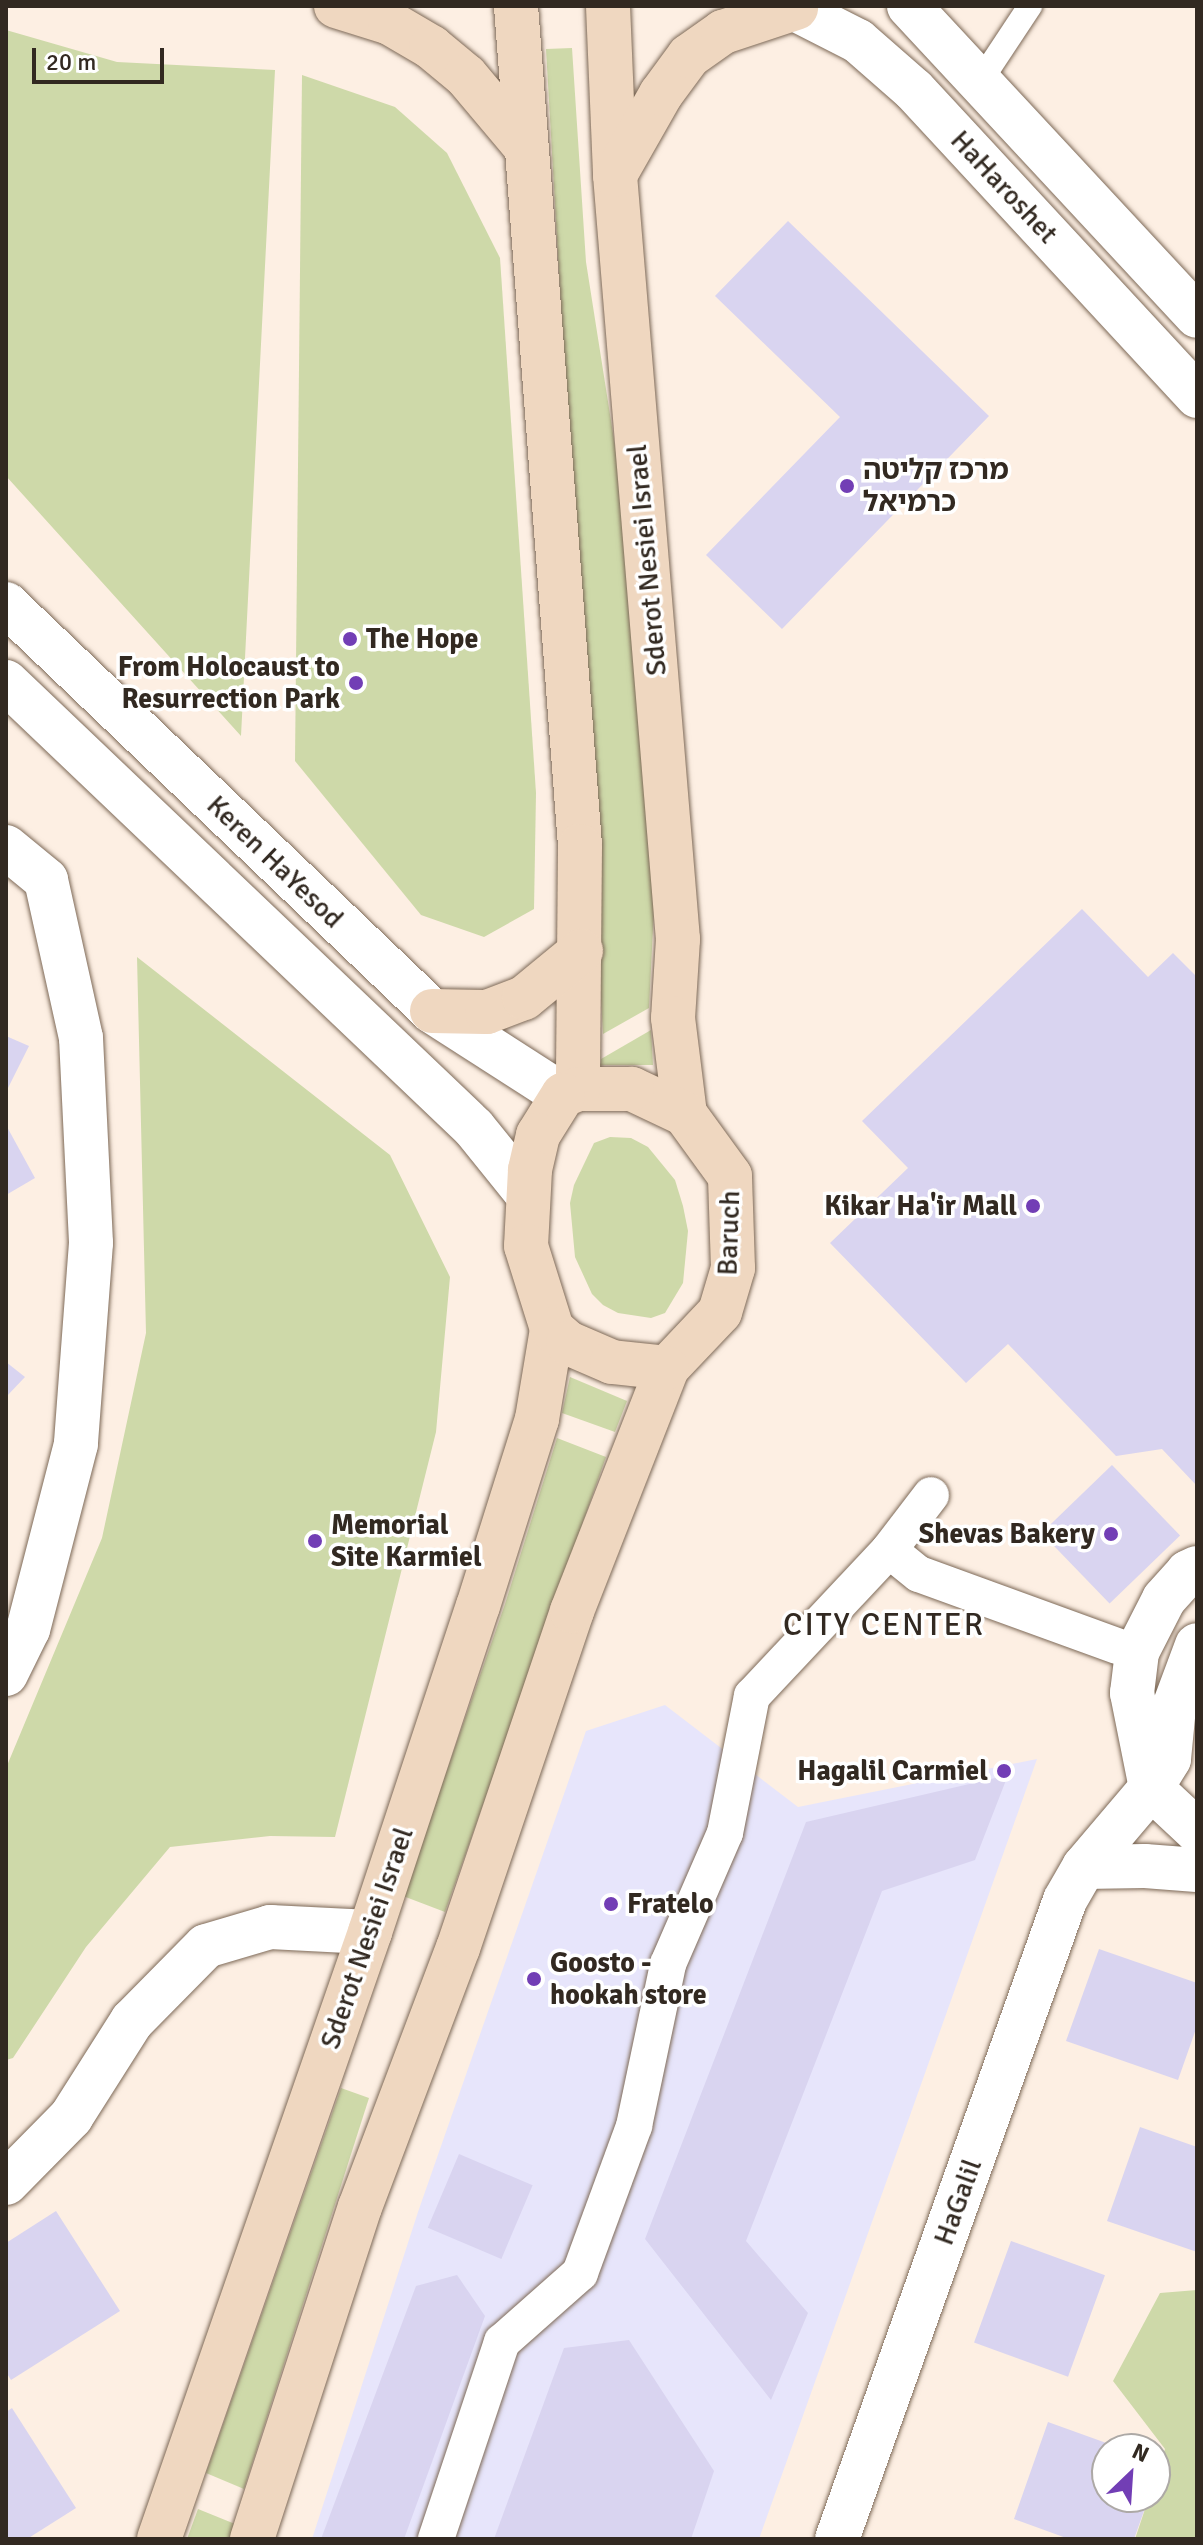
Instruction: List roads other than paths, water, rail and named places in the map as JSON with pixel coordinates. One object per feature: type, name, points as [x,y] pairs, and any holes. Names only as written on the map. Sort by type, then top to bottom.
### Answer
[{"type":"main road","points":[[336,6],[390,23],[431,47],[466,76],[524,145]]},
{"type":"main road","points":[[252,2539],[360,2207],[458,1948],[572,1611],[667,1368],[612,1362],[568,1343],[552,1329],[526,1246],[528,1195],[538,1135],[571,1092],[581,951],[580,846],[524,145],[516,6]]},
{"type":"main road","name":"Sderot Nesiei Israel","points":[[608,6],[615,175],[678,939],[673,1018],[685,1114]]},
{"type":"main road","points":[[615,175],[661,94],[689,56],[723,32],[792,7]]},
{"type":"main road","points":[[432,1011],[487,1012],[524,998],[581,951]]},
{"type":"main road","name":"Baruch","points":[[571,1092],[632,1089],[685,1114],[730,1176],[733,1268],[720,1312],[667,1368]]},
{"type":"main road","name":"Sderot Nesiei Israel","points":[[159,2539],[370,1932],[537,1419],[552,1329]]},
{"type":"street","name":"HaHaroshet","points":[[909,6],[1197,316]]},
{"type":"street","name":"HaHaroshet","points":[[792,7],[858,41],[914,90],[1197,396]]},
{"type":"street","name":"Keren HaYesod","points":[[6,604],[432,1011],[571,1092]]},
{"type":"street","name":"Keren HaYesod","points":[[6,682],[474,1128],[528,1195]]},
{"type":"street","points":[[6,847],[46,880],[81,1038],[91,1243],[76,1444],[28,1629],[6,1674]]},
{"type":"street","points":[[436,2539],[502,2342],[580,2273],[634,2126],[668,1964],[725,1833],[752,1696],[889,1550],[931,1495]]},
{"type":"street","points":[[889,1550],[919,1574],[1117,1646]]},
{"type":"street","points":[[1197,1568],[1188,1572],[1164,1599],[1137,1652],[1132,1693],[1151,1788],[1197,1831]]},
{"type":"street","name":"HaGalil","points":[[837,2539],[1065,1900],[1084,1867],[1151,1788],[1169,1759],[1174,1707],[1197,1645]]},
{"type":"street","points":[[1084,1867],[1145,1866],[1197,1870]]},
{"type":"street","points":[[6,2183],[71,2117],[132,2021],[206,1946],[270,1927],[370,1932]]},
{"type":"lane","points":[[981,80],[1030,6]]},
{"type":"place","name":"מרכז קליטה כרמיאל","points":[[847,486]]},
{"type":"place","name":"The Hope","points":[[350,639]]},
{"type":"place","name":"From Holocaust to Resurrection Park","points":[[356,683]]},
{"type":"place","name":"Kikar Ha'ir Mall","points":[[1033,1206]]},
{"type":"place","name":"Shevas Bakery","points":[[1111,1534]]},
{"type":"place","name":"Memorial Site Karmiel","points":[[315,1541]]},
{"type":"place","name":"Hagalil Carmiel","points":[[1004,1771]]},
{"type":"place","name":"Fratelo","points":[[611,1904]]},
{"type":"place","name":"Goosto - hookah store","points":[[534,1979]]},
{"type":"district","name":"CITY CENTER","points":[[884,1625]]}]
